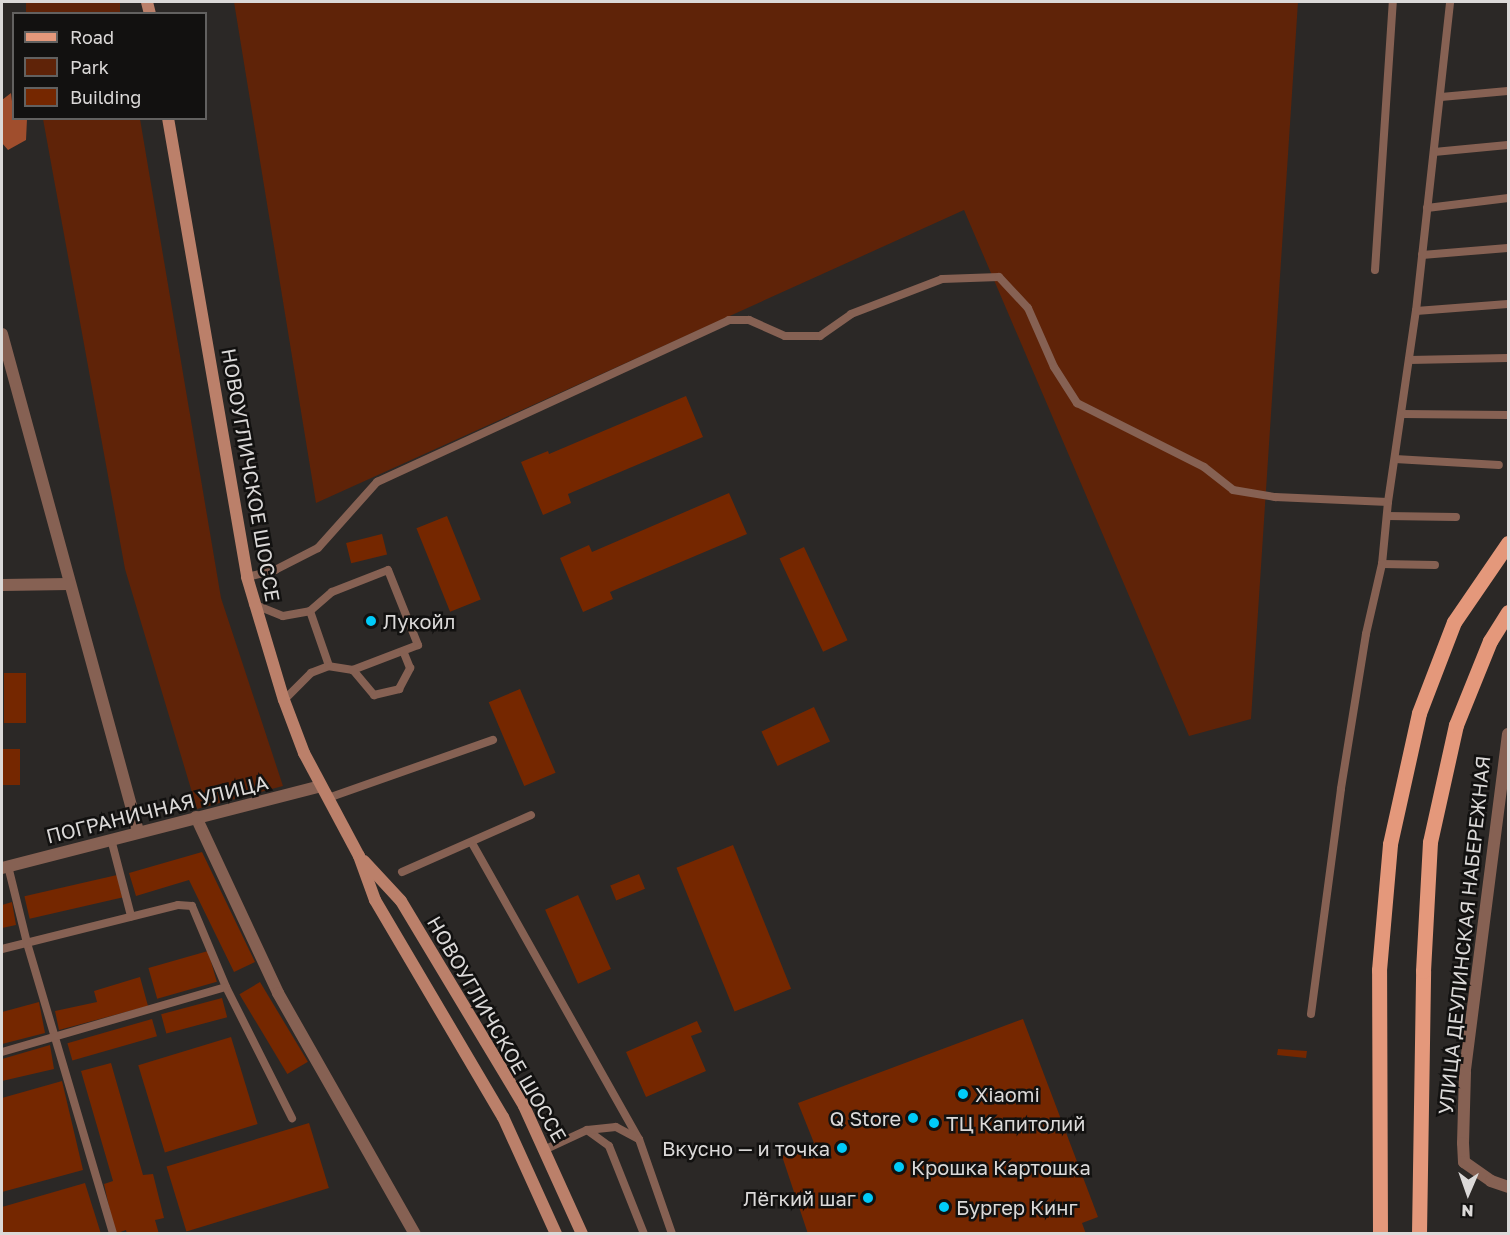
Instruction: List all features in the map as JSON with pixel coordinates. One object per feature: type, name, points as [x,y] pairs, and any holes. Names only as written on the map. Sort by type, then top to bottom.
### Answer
[{"type":"main road","name":"НОВОУГЛИЧСКОЕ ШОССЕ","points":[[168,120],[247,577],[253,604],[284,700],[321,786],[359,856],[375,900],[503,1117],[556,1233]]},
{"type":"main road","points":[[1380,1233],[1379,970],[1390,844],[1419,713],[1450,632],[1509,543]]},
{"type":"main road","points":[[1419,1233],[1423,971],[1430,842],[1456,725],[1490,641],[1509,612]]},
{"type":"main road","name":"НОВОУГЛИЧСКОЕ ШОССЕ","points":[[359,856],[401,902],[546,1149],[582,1233]]},
{"type":"street","points":[[2,334],[138,831]]},
{"type":"street","points":[[2,585],[69,584]]},
{"type":"street","name":"УЛИЦА ДЕУЛИНСКАЯ НАБЕРЕЖНАЯ","points":[[1509,734],[1465,1072],[1463,1143],[1464,1162],[1491,1181],[1509,1187]]},
{"type":"street","name":"ПОГРАНИЧНАЯ УЛИЦА","points":[[5,867],[138,831],[321,786]]},
{"type":"street","points":[[196,817],[278,993],[415,1233]]},
{"type":"lane","points":[[1375,270],[1393,2]]},
{"type":"lane","points":[[1311,1014],[1341,789],[1366,634],[1382,564],[1388,502],[1416,311],[1450,2]]},
{"type":"lane","points":[[1441,97],[1509,91]]},
{"type":"lane","points":[[1434,152],[1509,145]]},
{"type":"lane","points":[[1427,208],[1509,198]]},
{"type":"lane","points":[[1422,255],[1509,248]]},
{"type":"lane","points":[[247,577],[275,570],[318,548],[377,482],[712,327],[729,320],[749,320],[785,336],[820,336],[851,314],[942,279],[999,277],[1028,308],[1054,366],[1077,403],[1204,467],[1233,490],[1275,497],[1388,502]]},
{"type":"lane","points":[[1416,311],[1509,304]]},
{"type":"lane","points":[[1409,360],[1509,358]]},
{"type":"lane","points":[[1402,414],[1509,415]]},
{"type":"lane","points":[[1395,459],[1499,465]]},
{"type":"lane","points":[[1387,516],[1456,517]]},
{"type":"lane","points":[[1382,564],[1435,565]]},
{"type":"lane","points":[[253,604],[283,616],[310,611],[332,592],[388,570],[418,645],[353,670],[329,666],[311,673],[284,700]]},
{"type":"lane","points":[[310,611],[329,666]]},
{"type":"lane","points":[[353,670],[374,695],[399,689],[410,668],[403,651]]},
{"type":"lane","points":[[328,798],[493,740]]},
{"type":"lane","points":[[402,872],[531,815]]},
{"type":"lane","points":[[111,839],[131,916]]},
{"type":"lane","points":[[472,843],[639,1139],[672,1233]]},
{"type":"lane","points":[[5,867],[113,1233]]},
{"type":"lane","points":[[2,949],[178,905],[192,906],[226,987],[292,1118]]},
{"type":"lane","points":[[2,1052],[226,987]]},
{"type":"lane","points":[[546,1149],[587,1130],[616,1127],[639,1139]]},
{"type":"lane","points":[[587,1130],[609,1146],[644,1233]]},
{"type":"green space","points":[[26,2],[120,2],[120,12],[26,12]]},
{"type":"green space","points":[[234,2],[1298,2],[1251,719],[1189,736],[964,210],[316,503]]},
{"type":"green space","points":[[43,120],[140,120],[221,598],[283,786],[197,809],[125,569]]},
{"type":"shaded area","points":[[11,93],[12,120],[27,120],[26,140],[8,150],[2,143],[2,100]]},
{"type":"building","points":[[686,396],[703,437],[568,494],[571,503],[543,515],[521,462],[548,451],[549,454]]},
{"type":"building","points":[[729,493],[747,534],[610,592],[613,599],[583,612],[560,558],[589,545],[592,552]]},
{"type":"building","points":[[447,516],[481,599],[450,612],[416,528]]},
{"type":"building","points":[[382,534],[387,554],[351,563],[346,543]]},
{"type":"building","points":[[804,547],[848,640],[823,652],[780,558]]},
{"type":"building","points":[[4,673],[26,673],[26,723],[4,723]]},
{"type":"building","points":[[520,689],[556,773],[524,786],[489,702]]},
{"type":"building","points":[[814,707],[830,741],[777,766],[761,732]]},
{"type":"building","points":[[2,749],[20,749],[20,785],[2,785]]},
{"type":"building","points":[[733,845],[791,989],[735,1012],[676,868]]},
{"type":"building","points":[[202,852],[255,962],[234,972],[189,880],[136,896],[129,873]]},
{"type":"building","points":[[639,874],[645,889],[616,900],[610,886]]},
{"type":"building","points":[[117,875],[122,897],[30,919],[24,896]]},
{"type":"building","points":[[578,895],[611,969],[578,984],[545,910]]},
{"type":"building","points":[[12,902],[16,925],[2,928],[2,905]]},
{"type":"building","points":[[208,951],[217,982],[157,999],[148,968]]},
{"type":"building","points":[[140,977],[148,1006],[59,1030],[55,1011],[97,1002],[94,991]]},
{"type":"building","points":[[260,982],[308,1062],[287,1074],[239,994]]},
{"type":"building","points":[[222,998],[227,1017],[166,1034],[161,1014]]},
{"type":"building","points":[[39,1002],[45,1033],[2,1044],[2,1012]]},
{"type":"building","points":[[152,1019],[157,1036],[72,1061],[67,1043]]},
{"type":"building","name":"ТЦ Капитолий","points":[[1023,1019],[1098,1217],[1082,1223],[1086,1234],[808,1234],[782,1156],[814,1143],[798,1103]]},
{"type":"building","points":[[697,1021],[702,1032],[691,1036],[706,1071],[646,1097],[626,1052]]},
{"type":"building","points":[[231,1037],[258,1124],[165,1152],[138,1065]]},
{"type":"building","points":[[50,1045],[54,1069],[2,1081],[2,1059]]},
{"type":"building","points":[[1278,1049],[1307,1051],[1306,1058],[1277,1055]]},
{"type":"building","points":[[111,1063],[143,1175],[153,1174],[164,1218],[155,1220],[159,1234],[127,1234],[126,1230],[115,1234],[104,1184],[113,1181],[81,1071]]},
{"type":"building","points":[[62,1081],[83,1170],[2,1192],[2,1098]]},
{"type":"building","points":[[309,1123],[329,1188],[186,1232],[167,1167]]},
{"type":"building","points":[[85,1183],[101,1234],[2,1234],[2,1207]]},
{"type":"place","name":"Лукойл","points":[[371,621]]},
{"type":"place","name":"Xiaomi","points":[[963,1094]]},
{"type":"place","name":"Q Store","points":[[913,1118]]},
{"type":"place","name":"ТЦ Капитолий","points":[[934,1123]]},
{"type":"place","name":"Вкусно — и точка","points":[[842,1148]]},
{"type":"place","name":"Крошка Картошка","points":[[899,1167]]},
{"type":"place","name":"Лёгкий шаг","points":[[868,1198]]},
{"type":"place","name":"Бургер Кинг","points":[[944,1207]]}]
